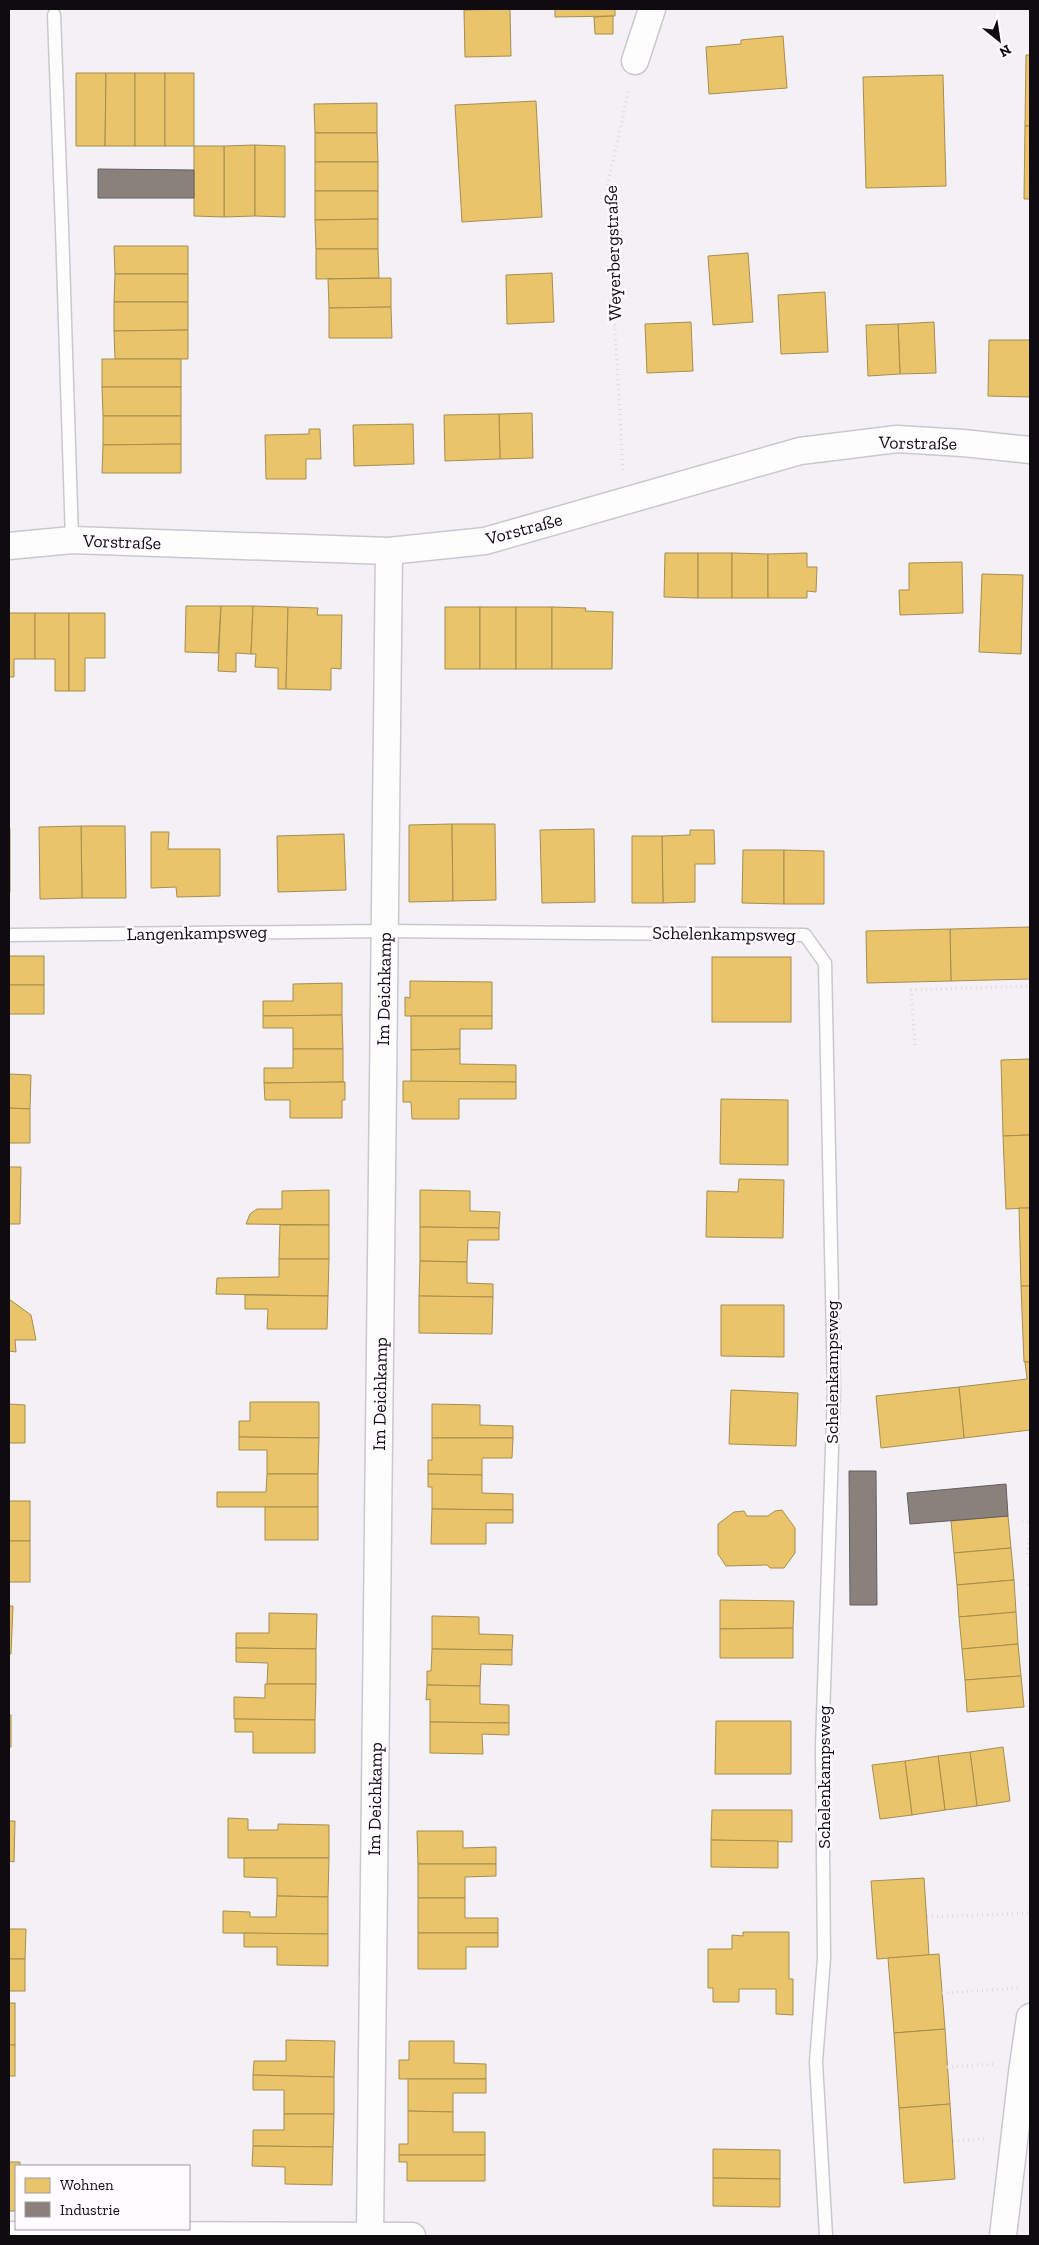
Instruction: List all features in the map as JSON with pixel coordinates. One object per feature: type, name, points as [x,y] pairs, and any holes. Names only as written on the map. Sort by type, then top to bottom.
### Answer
[{"type":"street","points":[[635,61],[652,9]]},
{"type":"street","name":"Vorstraße","points":[[9,546],[72,540],[389,551],[485,541],[800,450],[897,439],[1030,450]]},
{"type":"street","name":"Im Deichkamp","points":[[370,2236],[389,551]]},
{"type":"street","points":[[1003,2236],[1030,2017]]},
{"type":"street","points":[[9,2235],[412,2236]]},
{"type":"lane","points":[[54,15],[72,540]]},
{"type":"lane","name":"Langenkampsweg","points":[[9,935],[385,930]]},
{"type":"lane","name":"Schelenkampsweg","points":[[385,930],[805,935],[825,963],[834,1390],[822,1747],[824,1958],[816,2062],[826,2236]]},
{"type":"path","name":"Weyerbergstraße","points":[[625,502],[608,187],[635,61]]},
{"type":"path","points":[[915,1045],[911,990],[1030,986]]},
{"type":"path","points":[[1022,1521],[1030,1523]]},
{"type":"path","points":[[1027,1554],[1030,1537]]},
{"type":"path","points":[[927,1918],[1030,1913]]},
{"type":"path","points":[[942,1993],[1020,1988]]},
{"type":"path","points":[[947,2067],[1023,2062]]},
{"type":"building: Wohnen","points":[[510,9],[511,56],[465,57],[464,10]]},
{"type":"building: Wohnen","points":[[555,9],[615,9],[615,16],[555,17]]},
{"type":"building: Wohnen","points":[[613,16],[613,34],[595,34],[594,17]]},
{"type":"building: Wohnen","points":[[783,36],[787,88],[709,94],[706,47],[741,44],[741,40]]},
{"type":"building: Wohnen","points":[[1026,55],[1030,55],[1030,126],[1025,126]]},
{"type":"building: Wohnen","points":[[76,73],[106,73],[105,146],[76,146]]},
{"type":"building: Wohnen","points":[[106,73],[135,73],[135,146],[105,146]]},
{"type":"building: Wohnen","points":[[135,73],[165,73],[165,146],[135,146]]},
{"type":"building: Wohnen","points":[[165,73],[194,73],[194,146],[165,146]]},
{"type":"building: Wohnen","points":[[943,75],[946,186],[866,188],[863,77]]},
{"type":"building: Wohnen","points":[[536,101],[542,217],[462,222],[455,105]]},
{"type":"building: Wohnen","points":[[377,103],[377,133],[315,133],[314,104]]},
{"type":"building: Wohnen","points":[[1025,126],[1030,126],[1030,199],[1024,199]]},
{"type":"building: Wohnen","points":[[315,133],[377,133],[378,162],[315,162]]},
{"type":"building: Wohnen","points":[[255,145],[255,216],[224,217],[224,146]]},
{"type":"building: Wohnen","points":[[255,145],[285,146],[285,217],[255,216]]},
{"type":"building: Wohnen","points":[[194,146],[224,146],[224,217],[194,216]]},
{"type":"building: Wohnen","points":[[315,162],[378,162],[378,191],[315,191]]},
{"type":"building: Wohnen","points":[[315,191],[378,191],[378,219],[315,220]]},
{"type":"building: Wohnen","points":[[378,219],[378,249],[316,249],[315,220]]},
{"type":"building: Wohnen","points":[[114,246],[188,246],[188,274],[115,274]]},
{"type":"building: Wohnen","points":[[316,249],[378,249],[379,278],[316,279]]},
{"type":"building: Wohnen","points":[[748,253],[753,322],[713,325],[708,256]]},
{"type":"building: Wohnen","points":[[552,273],[554,322],[507,324],[506,275]]},
{"type":"building: Wohnen","points":[[115,274],[188,274],[188,302],[114,302]]},
{"type":"building: Wohnen","points":[[391,278],[391,307],[329,308],[328,279]]},
{"type":"building: Wohnen","points":[[825,292],[828,352],[781,354],[778,295]]},
{"type":"building: Wohnen","points":[[114,302],[188,302],[188,330],[114,331]]},
{"type":"building: Wohnen","points":[[391,307],[392,338],[329,338],[329,308]]},
{"type":"building: Wohnen","points":[[691,322],[693,371],[647,373],[645,324]]},
{"type":"building: Wohnen","points":[[934,322],[936,373],[900,374],[898,324]]},
{"type":"building: Wohnen","points":[[898,324],[900,374],[868,376],[866,325]]},
{"type":"building: Wohnen","points":[[188,330],[188,359],[115,359],[114,331]]},
{"type":"building: Wohnen","points":[[989,340],[1030,340],[1030,397],[988,396]]},
{"type":"building: Wohnen","points":[[102,359],[181,359],[181,387],[102,387]]},
{"type":"building: Wohnen","points":[[102,387],[181,387],[181,416],[103,416]]},
{"type":"building: Wohnen","points":[[532,413],[533,458],[500,459],[499,414]]},
{"type":"building: Wohnen","points":[[499,414],[500,459],[445,461],[444,415]]},
{"type":"building: Wohnen","points":[[103,416],[181,416],[181,444],[103,445]]},
{"type":"building: Wohnen","points":[[413,424],[414,464],[354,466],[353,425]]},
{"type":"building: Wohnen","points":[[309,429],[320,429],[321,459],[306,459],[306,479],[266,479],[265,435],[309,434]]},
{"type":"building: Wohnen","points":[[181,444],[181,473],[102,473],[103,445]]},
{"type":"building: Wohnen","points":[[665,553],[698,553],[698,598],[664,597]]},
{"type":"building: Wohnen","points":[[698,553],[732,553],[732,598],[698,598]]},
{"type":"building: Wohnen","points":[[732,553],[768,554],[768,598],[732,598]]},
{"type":"building: Wohnen","points":[[807,553],[807,567],[817,567],[816,592],[807,591],[807,598],[768,598],[768,554]]},
{"type":"building: Wohnen","points":[[962,562],[963,613],[900,615],[899,590],[909,590],[909,563]]},
{"type":"building: Wohnen","points":[[982,574],[1023,575],[1021,654],[979,652]]},
{"type":"building: Wohnen","points":[[186,606],[221,606],[218,653],[185,652]]},
{"type":"building: Wohnen","points":[[221,606],[253,606],[251,654],[236,653],[236,672],[218,671]]},
{"type":"building: Wohnen","points":[[253,606],[288,607],[286,689],[278,689],[278,668],[255,667],[256,654],[251,654]]},
{"type":"building: Wohnen","points":[[288,607],[318,608],[317,615],[342,615],[341,669],[331,668],[331,690],[286,689]]},
{"type":"building: Wohnen","points":[[445,607],[480,607],[480,669],[445,669]]},
{"type":"building: Wohnen","points":[[480,607],[516,607],[516,669],[480,669]]},
{"type":"building: Wohnen","points":[[516,607],[552,607],[552,669],[516,669]]},
{"type":"building: Wohnen","points":[[552,607],[586,608],[585,611],[613,612],[612,669],[552,669]]},
{"type":"building: Wohnen","points":[[9,613],[35,613],[35,659],[14,659],[14,677],[9,677]]},
{"type":"building: Wohnen","points":[[35,613],[69,613],[69,691],[55,691],[55,659],[35,659]]},
{"type":"building: Wohnen","points":[[69,613],[105,613],[105,658],[85,658],[85,691],[69,691]]},
{"type":"building: Wohnen","points":[[452,824],[453,901],[409,902],[409,825]]},
{"type":"building: Wohnen","points":[[452,824],[495,824],[496,900],[453,901]]},
{"type":"building: Wohnen","points":[[81,826],[125,826],[126,898],[82,898]]},
{"type":"building: Wohnen","points":[[81,826],[82,898],[40,899],[39,827]]},
{"type":"building: Wohnen","points":[[10,829],[10,892],[9,892]]},
{"type":"building: Wohnen","points":[[594,829],[595,902],[542,903],[540,830]]},
{"type":"building: Wohnen","points":[[690,830],[714,830],[715,864],[695,864],[695,902],[663,903],[662,836],[690,835]]},
{"type":"building: Wohnen","points":[[151,832],[169,832],[168,849],[220,849],[220,896],[177,897],[176,887],[151,888]]},
{"type":"building: Wohnen","points":[[344,834],[346,890],[278,892],[277,836]]},
{"type":"building: Wohnen","points":[[632,836],[662,836],[663,903],[632,903]]},
{"type":"building: Wohnen","points":[[743,850],[784,850],[784,904],[742,903]]},
{"type":"building: Wohnen","points":[[784,850],[824,851],[824,904],[784,904]]},
{"type":"building: Wohnen","points":[[1030,927],[1030,979],[951,981],[950,929]]},
{"type":"building: Wohnen","points":[[950,929],[951,981],[867,983],[866,931]]},
{"type":"building: Wohnen","points":[[9,956],[44,956],[44,985],[9,985]]},
{"type":"building: Wohnen","points":[[712,957],[791,957],[791,1022],[712,1022]]},
{"type":"building: Wohnen","points":[[410,981],[492,982],[492,1016],[405,1016],[405,997],[410,998]]},
{"type":"building: Wohnen","points":[[342,983],[342,1015],[263,1016],[263,1001],[293,1001],[293,984]]},
{"type":"building: Wohnen","points":[[9,985],[44,985],[44,1014],[9,1014]]},
{"type":"building: Wohnen","points":[[342,1015],[343,1049],[293,1049],[293,1028],[263,1028],[263,1016]]},
{"type":"building: Wohnen","points":[[411,1016],[492,1016],[492,1029],[460,1029],[460,1049],[411,1050]]},
{"type":"building: Wohnen","points":[[293,1049],[343,1049],[343,1082],[264,1083],[264,1068],[293,1068]]},
{"type":"building: Wohnen","points":[[460,1049],[460,1064],[516,1065],[516,1082],[411,1082],[411,1050]]},
{"type":"building: Wohnen","points":[[1030,1059],[1030,1135],[1003,1136],[1001,1060]]},
{"type":"building: Wohnen","points":[[9,1074],[31,1075],[30,1109],[9,1108]]},
{"type":"building: Wohnen","points":[[403,1081],[516,1082],[516,1099],[459,1099],[459,1119],[412,1119],[411,1102],[403,1102]]},
{"type":"building: Wohnen","points":[[345,1082],[342,1118],[290,1118],[290,1100],[265,1100],[264,1083]]},
{"type":"building: Wohnen","points":[[721,1099],[788,1100],[788,1165],[720,1164]]},
{"type":"building: Wohnen","points":[[9,1108],[30,1109],[30,1143],[9,1143]]},
{"type":"building: Wohnen","points":[[1030,1135],[1030,1208],[1006,1209],[1003,1136]]},
{"type":"building: Wohnen","points":[[9,1167],[21,1167],[20,1224],[9,1224]]},
{"type":"building: Wohnen","points":[[739,1179],[784,1180],[783,1238],[706,1237],[707,1191],[738,1192]]},
{"type":"building: Wohnen","points":[[329,1190],[329,1225],[246,1224],[250,1214],[257,1209],[282,1209],[282,1191]]},
{"type":"building: Wohnen","points":[[420,1190],[470,1191],[470,1211],[500,1212],[499,1228],[420,1227]]},
{"type":"building: Wohnen","points":[[1019,1208],[1030,1208],[1030,1286],[1021,1286]]},
{"type":"building: Wohnen","points":[[280,1225],[329,1225],[329,1259],[279,1259]]},
{"type":"building: Wohnen","points":[[420,1227],[499,1228],[499,1240],[468,1240],[467,1262],[420,1261]]},
{"type":"building: Wohnen","points":[[279,1259],[329,1259],[328,1296],[216,1294],[217,1278],[279,1277]]},
{"type":"building: Wohnen","points":[[420,1261],[467,1262],[467,1283],[493,1284],[493,1297],[419,1296]]},
{"type":"building: Wohnen","points":[[1021,1286],[1030,1286],[1030,1362],[1024,1362]]},
{"type":"building: Wohnen","points":[[245,1295],[328,1296],[327,1329],[267,1329],[268,1309],[245,1309]]},
{"type":"building: Wohnen","points":[[419,1296],[493,1297],[492,1334],[419,1333]]},
{"type":"building: Wohnen","points":[[9,1299],[31,1315],[36,1340],[15,1340],[16,1352],[9,1351]]},
{"type":"building: Wohnen","points":[[721,1305],[784,1305],[784,1357],[721,1356]]},
{"type":"building: Wohnen","points":[[1025,1362],[1030,1362],[1030,1430],[964,1438],[959,1387],[1027,1379]]},
{"type":"building: Wohnen","points":[[959,1387],[964,1438],[881,1448],[876,1396]]},
{"type":"building: Wohnen","points":[[731,1390],[798,1393],[796,1446],[729,1444]]},
{"type":"building: Wohnen","points":[[250,1402],[319,1402],[319,1438],[239,1437],[239,1421],[250,1421]]},
{"type":"building: Wohnen","points":[[9,1404],[25,1405],[25,1443],[9,1443]]},
{"type":"building: Wohnen","points":[[432,1404],[480,1405],[480,1425],[513,1426],[513,1438],[432,1438]]},
{"type":"building: Wohnen","points":[[239,1437],[319,1438],[318,1474],[267,1474],[267,1450],[239,1450]]},
{"type":"building: Wohnen","points":[[432,1438],[513,1438],[512,1458],[482,1458],[482,1475],[428,1474],[428,1460],[432,1460]]},
{"type":"building: Wohnen","points":[[267,1474],[318,1474],[318,1507],[217,1507],[217,1492],[266,1492]]},
{"type":"building: Wohnen","points":[[428,1474],[482,1475],[482,1493],[513,1494],[513,1510],[432,1509],[432,1487],[428,1487]]},
{"type":"building: Wohnen","points":[[9,1501],[30,1501],[30,1541],[9,1541]]},
{"type":"building: Wohnen","points":[[265,1507],[318,1507],[318,1540],[265,1540]]},
{"type":"building: Wohnen","points":[[432,1509],[513,1510],[513,1523],[486,1523],[486,1544],[431,1544]]},
{"type":"building: Wohnen","points":[[782,1510],[795,1528],[795,1553],[784,1568],[770,1568],[767,1565],[726,1566],[718,1554],[718,1524],[734,1512],[744,1511],[747,1516],[768,1516],[775,1511]]},
{"type":"building: Wohnen","points":[[1008,1516],[1011,1548],[954,1553],[951,1521]]},
{"type":"building: Wohnen","points":[[9,1541],[30,1541],[30,1582],[9,1582]]},
{"type":"building: Wohnen","points":[[1011,1548],[1014,1580],[957,1585],[954,1553]]},
{"type":"building: Wohnen","points":[[1014,1580],[1016,1612],[959,1617],[957,1585]]},
{"type":"building: Wohnen","points":[[720,1600],[794,1601],[793,1628],[720,1629]]},
{"type":"building: Wohnen","points":[[9,1606],[13,1606],[11,1654],[9,1654]]},
{"type":"building: Wohnen","points":[[1016,1612],[1018,1644],[962,1649],[959,1617]]},
{"type":"building: Wohnen","points":[[269,1613],[317,1614],[316,1649],[236,1648],[236,1633],[269,1633]]},
{"type":"building: Wohnen","points":[[432,1616],[479,1617],[479,1634],[513,1635],[512,1650],[432,1649]]},
{"type":"building: Wohnen","points":[[793,1628],[793,1658],[720,1658],[720,1629]]},
{"type":"building: Wohnen","points":[[1018,1644],[1021,1676],[965,1680],[962,1649]]},
{"type":"building: Wohnen","points":[[236,1648],[316,1649],[316,1684],[267,1684],[268,1663],[236,1662]]},
{"type":"building: Wohnen","points":[[432,1649],[512,1650],[512,1665],[481,1664],[480,1686],[427,1685],[427,1671],[431,1671]]},
{"type":"building: Wohnen","points":[[1021,1676],[1024,1707],[967,1712],[965,1680]]},
{"type":"building: Wohnen","points":[[265,1684],[316,1684],[315,1720],[234,1719],[234,1697],[265,1698]]},
{"type":"building: Wohnen","points":[[427,1685],[480,1686],[480,1704],[509,1705],[509,1723],[430,1722],[430,1699],[426,1700]]},
{"type":"building: Wohnen","points":[[9,1715],[11,1715],[11,1747],[9,1747]]},
{"type":"building: Wohnen","points":[[235,1719],[315,1720],[315,1753],[253,1753],[253,1732],[235,1732]]},
{"type":"building: Wohnen","points":[[716,1721],[791,1721],[791,1774],[715,1774]]},
{"type":"building: Wohnen","points":[[430,1722],[509,1723],[509,1735],[482,1734],[483,1754],[430,1753]]},
{"type":"building: Wohnen","points":[[1003,1747],[1010,1801],[977,1806],[970,1752]]},
{"type":"building: Wohnen","points":[[970,1752],[977,1806],[945,1810],[938,1756]]},
{"type":"building: Wohnen","points":[[938,1756],[945,1810],[912,1815],[905,1761]]},
{"type":"building: Wohnen","points":[[905,1761],[912,1815],[880,1819],[872,1765]]},
{"type":"building: Wohnen","points":[[712,1810],[792,1810],[792,1842],[711,1840]]},
{"type":"building: Wohnen","points":[[228,1818],[248,1819],[248,1830],[278,1830],[278,1824],[329,1825],[329,1858],[228,1858]]},
{"type":"building: Wohnen","points":[[9,1821],[15,1821],[14,1862],[9,1861]]},
{"type":"building: Wohnen","points":[[417,1831],[463,1831],[463,1848],[496,1847],[496,1864],[418,1864]]},
{"type":"building: Wohnen","points":[[711,1840],[778,1841],[778,1868],[711,1867]]},
{"type":"building: Wohnen","points":[[244,1858],[329,1858],[328,1897],[277,1896],[277,1878],[244,1877]]},
{"type":"building: Wohnen","points":[[418,1864],[496,1864],[496,1876],[465,1877],[465,1898],[418,1898]]},
{"type":"building: Wohnen","points":[[924,1878],[929,1955],[877,1959],[871,1881]]},
{"type":"building: Wohnen","points":[[277,1896],[328,1897],[328,1934],[223,1933],[223,1911],[250,1912],[250,1917],[276,1917]]},
{"type":"building: Wohnen","points":[[418,1898],[465,1898],[465,1918],[498,1918],[498,1933],[418,1933]]},
{"type":"building: Wohnen","points":[[9,1929],[26,1929],[25,1959],[9,1959]]},
{"type":"building: Wohnen","points":[[743,1932],[789,1932],[789,1979],[793,1979],[793,2015],[776,2014],[776,1989],[739,1989],[739,2002],[713,2002],[713,1988],[708,1988],[708,1949],[732,1949],[732,1935],[743,1936]]},
{"type":"building: Wohnen","points":[[244,1933],[328,1934],[328,1966],[277,1965],[277,1947],[244,1947]]},
{"type":"building: Wohnen","points":[[418,1933],[498,1933],[498,1947],[466,1947],[466,1969],[418,1969]]},
{"type":"building: Wohnen","points":[[939,1954],[945,2029],[894,2033],[888,1958]]},
{"type":"building: Wohnen","points":[[9,1959],[25,1959],[25,1991],[9,1991]]},
{"type":"building: Wohnen","points":[[9,2003],[15,2003],[15,2045],[9,2045]]},
{"type":"building: Wohnen","points":[[945,2029],[950,2104],[899,2108],[894,2033]]},
{"type":"building: Wohnen","points":[[286,2040],[335,2041],[334,2077],[253,2075],[254,2061],[286,2061]]},
{"type":"building: Wohnen","points":[[409,2041],[454,2041],[454,2063],[486,2064],[486,2079],[399,2079],[399,2060],[409,2060]]},
{"type":"building: Wohnen","points":[[9,2045],[15,2045],[15,2076],[9,2076]]},
{"type":"building: Wohnen","points":[[253,2075],[334,2077],[334,2114],[284,2114],[284,2090],[253,2090]]},
{"type":"building: Wohnen","points":[[408,2079],[486,2079],[486,2093],[453,2093],[453,2112],[408,2111]]},
{"type":"building: Wohnen","points":[[950,2104],[955,2179],[904,2183],[899,2108]]},
{"type":"building: Wohnen","points":[[408,2111],[453,2112],[453,2132],[485,2132],[485,2155],[399,2155],[399,2144],[408,2144]]},
{"type":"building: Wohnen","points":[[284,2114],[334,2114],[333,2147],[253,2146],[253,2130],[284,2130]]},
{"type":"building: Wohnen","points":[[253,2146],[333,2147],[332,2185],[285,2184],[285,2167],[252,2166]]},
{"type":"building: Wohnen","points":[[713,2149],[780,2150],[780,2179],[713,2178]]},
{"type":"building: Wohnen","points":[[399,2155],[485,2155],[485,2181],[407,2181],[407,2162],[399,2162]]},
{"type":"building: Wohnen","points":[[9,2162],[20,2162],[20,2165],[15,2165],[15,2211],[9,2211]]},
{"type":"building: Wohnen","points":[[713,2178],[780,2179],[780,2207],[713,2206]]},
{"type":"building: Industrie","points":[[98,169],[194,170],[194,198],[98,198]]},
{"type":"building: Industrie","points":[[849,1471],[876,1471],[877,1605],[850,1605]]},
{"type":"building: Industrie","points":[[1006,1484],[1008,1516],[910,1524],[907,1493]]}]
